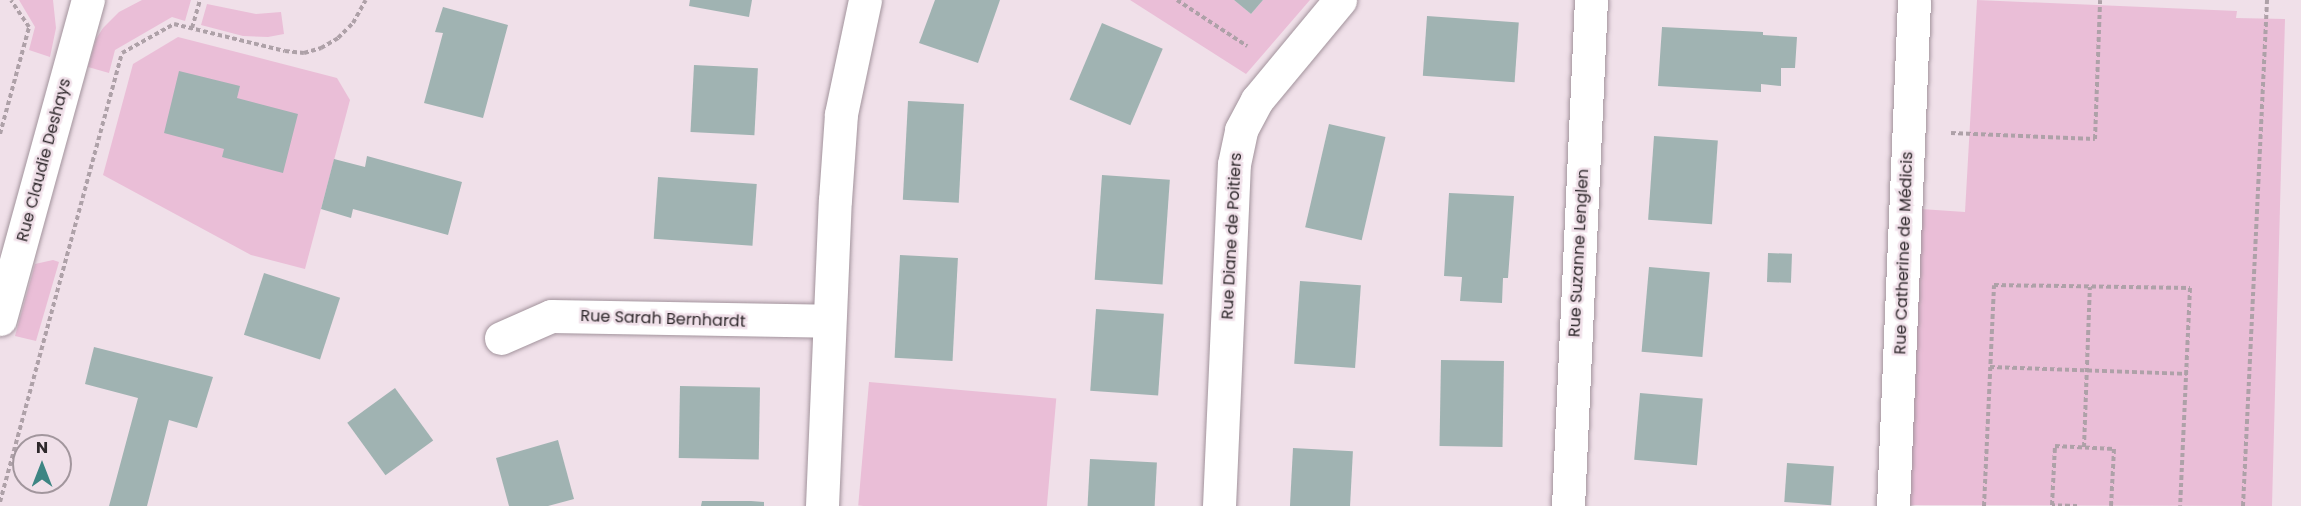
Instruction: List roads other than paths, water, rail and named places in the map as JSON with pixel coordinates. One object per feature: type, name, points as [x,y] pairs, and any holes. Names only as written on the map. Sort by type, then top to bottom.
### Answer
[{"type":"street","name":"Rue Claudie Deshays","points":[[0,319],[88,0]]},
{"type":"street","points":[[822,506],[829,321],[841,114],[866,0]]},
{"type":"street","name":"Rue Diane de Poitiers","points":[[1219,506],[1234,164],[1241,130],[1257,100],[1281,68],[1340,0]]},
{"type":"street","name":"Rue Suzanne Lenglen","points":[[1568,506],[1591,0]]},
{"type":"street","name":"Rue Catherine de Médicis","points":[[1893,506],[1914,0]]},
{"type":"street","name":"Rue Sarah Bernhardt","points":[[501,338],[551,316],[829,321]]}]
